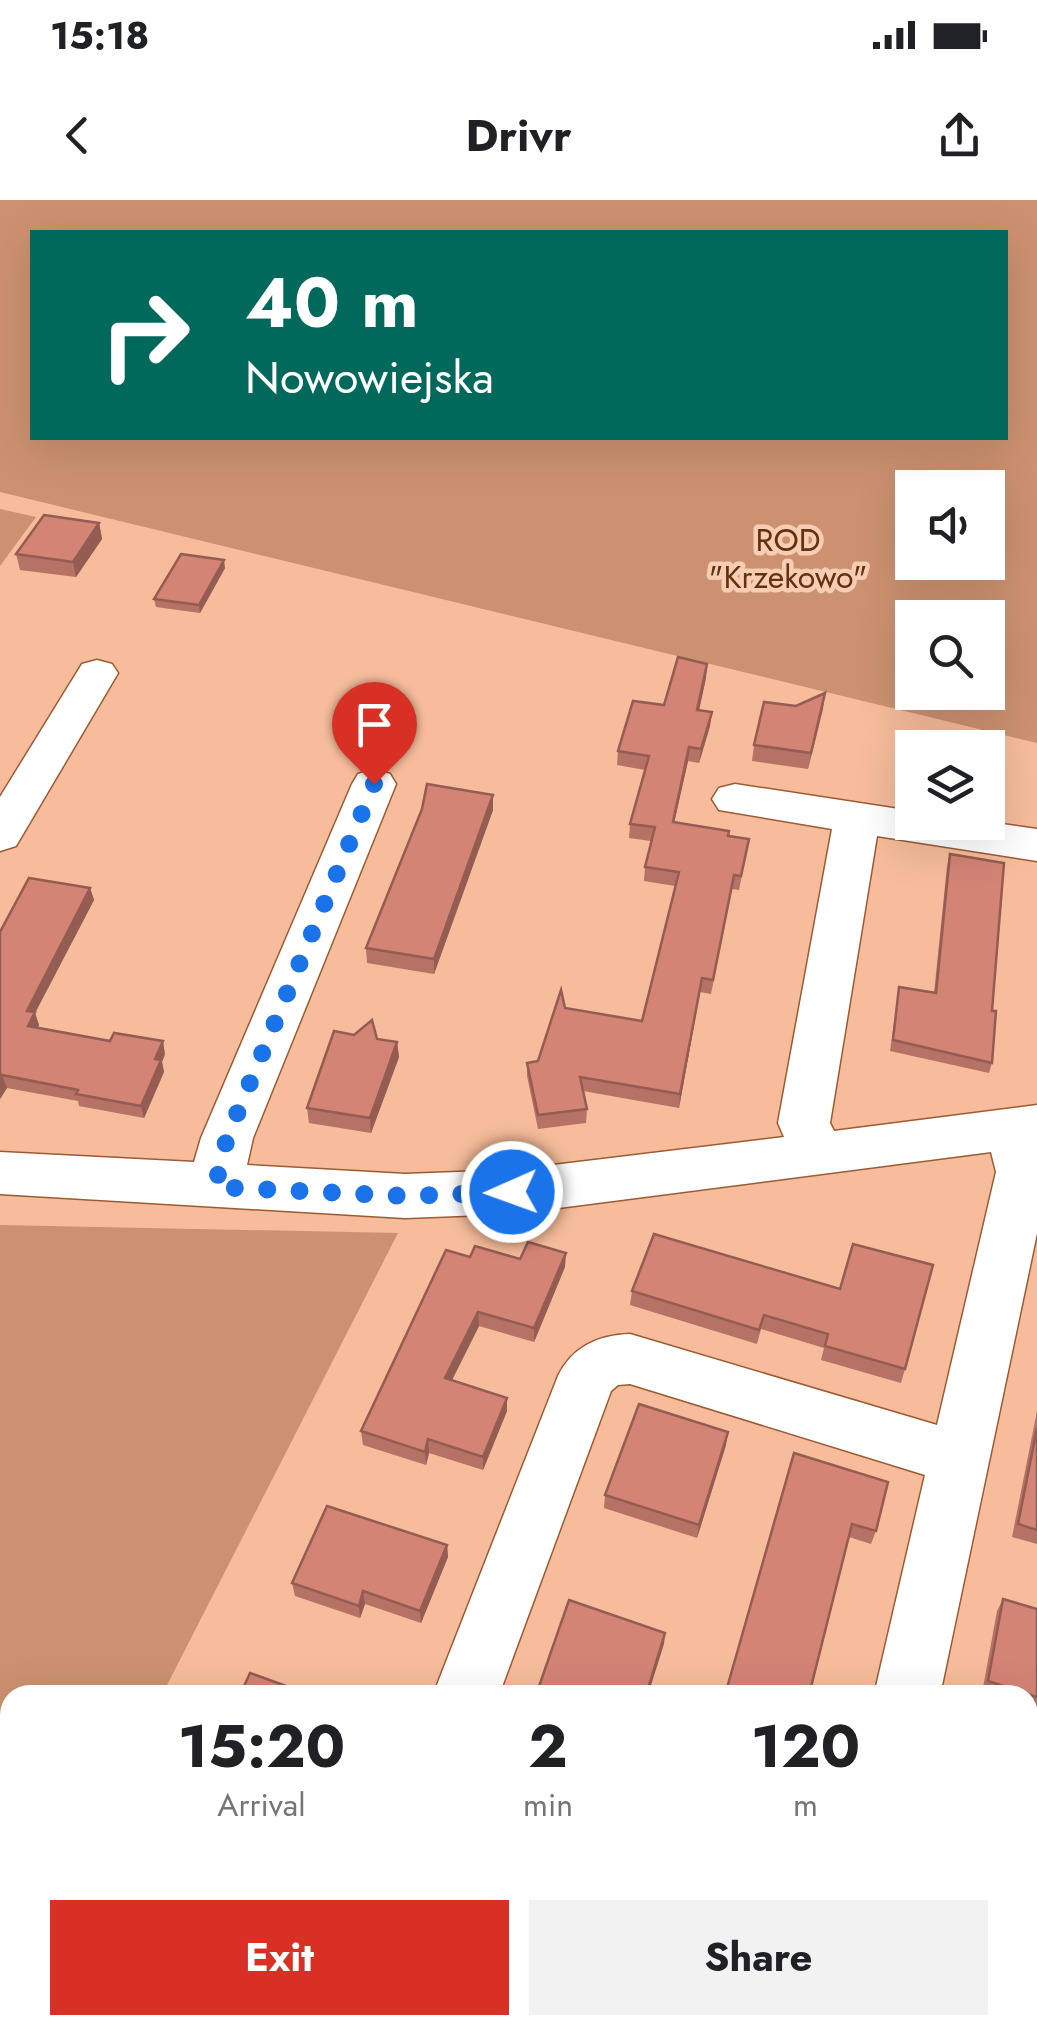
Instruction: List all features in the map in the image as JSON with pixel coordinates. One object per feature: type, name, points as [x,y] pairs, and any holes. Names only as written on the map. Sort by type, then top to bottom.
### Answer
[{"type":"street","points":[[0,835],[97,673]]},
{"type":"street","points":[[215,1187],[227,1138],[374,784]]},
{"type":"street","points":[[736,799],[1037,845]]},
{"type":"street","points":[[818,1154],[804,1122],[856,818]]},
{"type":"street","points":[[0,1174],[406,1196],[512,1192],[1024,1128],[1023,1172],[909,1685]]},
{"type":"street","points":[[470,1685],[583,1386],[598,1364],[610,1359],[630,1359],[958,1458]]},
{"type":"green space","name":"ROD \"Krzekowo\"","points":[[0,200],[1037,200],[1037,743],[1005,735],[1005,730],[983,730],[901,710],[1005,710],[1005,600],[895,600],[895,709],[0,492]]},
{"type":"green space","points":[[0,509],[36,517],[0,566]]},
{"type":"green space","points":[[0,1225],[398,1233],[167,1685],[0,1685]]},
{"type":"building","points":[[44,515],[99,523],[73,562],[16,554]]},
{"type":"building","points":[[181,554],[224,560],[199,605],[154,599]]},
{"type":"building","points":[[678,657],[707,664],[697,710],[712,712],[701,749],[689,747],[673,822],[729,831],[728,836],[749,839],[741,876],[734,875],[713,980],[702,978],[680,1094],[580,1077],[587,1109],[538,1115],[527,1063],[538,1061],[561,990],[565,1008],[642,1021],[679,872],[645,867],[655,827],[630,824],[649,756],[618,751],[633,701],[664,705]]},
{"type":"building","points":[[825,693],[811,753],[754,745],[764,702],[796,706]]},
{"type":"building","points":[[427,784],[493,795],[434,959],[366,948],[422,809]]},
{"type":"building","points":[[950,854],[1004,863],[992,1011],[996,1011],[992,1063],[893,1040],[899,987],[936,993]]},
{"type":"building","points":[[29,878],[90,888],[27,1011],[35,1012],[28,1026],[110,1041],[114,1033],[163,1041],[155,1059],[161,1060],[141,1106],[2,1075],[0,1079],[0,932]]},
{"type":"building","points":[[372,1020],[377,1039],[397,1042],[370,1118],[307,1108],[334,1031],[354,1035]]},
{"type":"building","points":[[654,1234],[840,1289],[853,1244],[933,1265],[905,1369],[825,1346],[828,1334],[764,1315],[759,1330],[632,1291]]},
{"type":"building","points":[[528,1242],[566,1253],[534,1328],[478,1312],[445,1378],[507,1398],[483,1457],[428,1439],[425,1452],[361,1431],[446,1250],[470,1257],[475,1246],[520,1259]]},
{"type":"building","points":[[639,1404],[728,1432],[699,1525],[605,1495]]},
{"type":"building","points":[[1037,1428],[1037,1530],[1018,1524]]},
{"type":"building","points":[[794,1453],[888,1482],[876,1531],[852,1524],[812,1685],[728,1685]]},
{"type":"building","points":[[327,1506],[447,1545],[420,1611],[363,1591],[359,1606],[292,1583]]},
{"type":"building","points":[[1003,1599],[1037,1609],[1037,1685],[988,1681]]},
{"type":"building","points":[[569,1600],[665,1633],[649,1685],[539,1685]]},
{"type":"building","points":[[250,1673],[283,1685],[245,1685]]},
{"type":"route","points":[[374,784],[227,1138],[215,1187],[406,1196],[512,1192]]}]
